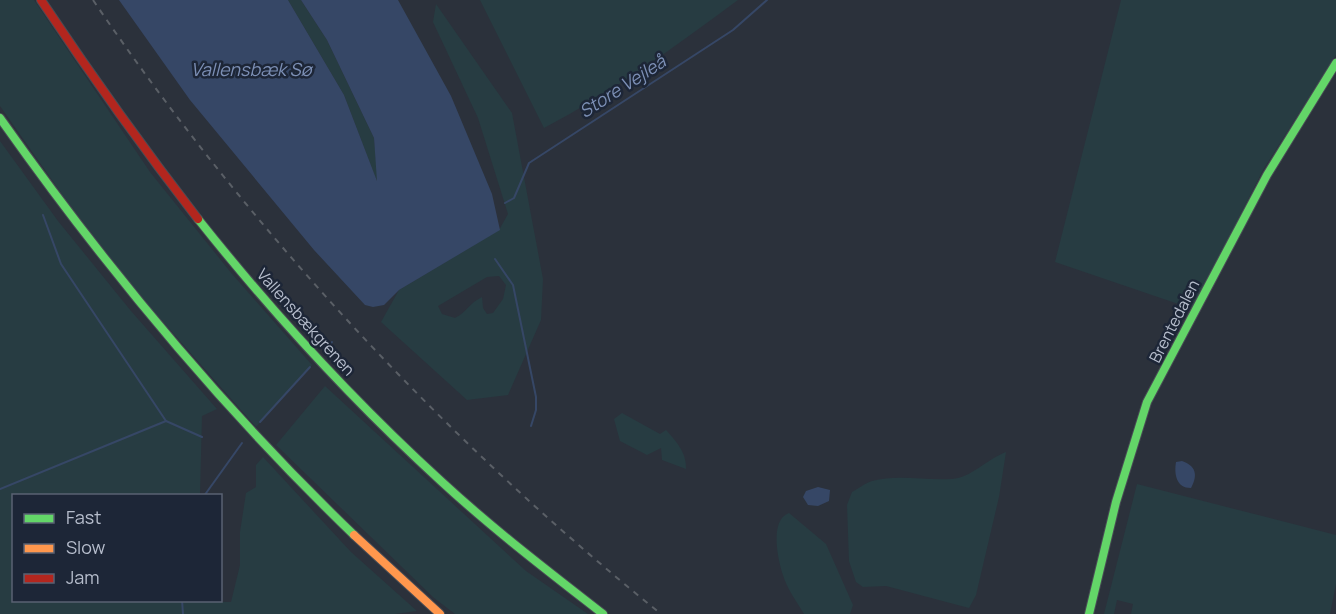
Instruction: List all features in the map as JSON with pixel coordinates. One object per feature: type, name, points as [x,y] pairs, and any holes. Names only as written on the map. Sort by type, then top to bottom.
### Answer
[{"type":"main road","name":"Vallensbækgrenen","points":[[41,0],[100,88],[158,168],[232,260],[312,351],[402,444],[474,510],[563,585],[603,614]]},
{"type":"main road","name":"Brentedalen","points":[[1089,614],[1116,502],[1147,402],[1192,313],[1267,175],[1336,63]]},
{"type":"main road","points":[[0,118],[92,246],[166,337],[213,390],[338,520],[440,614]]},
{"type":"green space","points":[[0,0],[34,0],[150,172],[232,274],[312,365],[256,427],[133,288],[61,193],[0,106]]},
{"type":"green space","points":[[288,0],[301,0],[327,40],[374,138],[378,184],[344,95]]},
{"type":"green space","points":[[480,0],[738,0],[619,84],[544,128]]},
{"type":"green space","points":[[1121,0],[1336,0],[1336,55],[1263,170],[1193,309],[1055,262]]},
{"type":"green space","points":[[436,4],[512,113],[543,279],[541,320],[508,395],[467,400],[381,322],[399,290],[499,230],[508,214],[478,118],[433,22]],"holes":[[[499,276],[506,285],[503,299],[493,313],[487,314],[483,308],[482,297],[455,318],[442,314],[438,306],[487,277]]]},
{"type":"green space","points":[[0,141],[58,221],[131,311],[217,409],[202,416],[200,494],[12,494],[12,602],[231,602],[240,565],[240,532],[246,493],[256,487],[256,465],[263,457],[351,552],[417,611],[395,614],[0,614]]},
{"type":"green space","points":[[325,386],[526,571],[588,614],[455,614],[434,598],[276,445]]},
{"type":"green space","points":[[622,413],[660,434],[666,430],[683,453],[686,469],[662,460],[661,448],[647,455],[620,441],[614,419]]},
{"type":"green space","points":[[1006,452],[999,497],[976,595],[969,608],[886,586],[863,587],[856,582],[849,561],[847,505],[852,492],[869,482],[882,479],[959,478]]},
{"type":"green space","points":[[1137,484],[1336,535],[1336,584],[1330,614],[1131,614],[1133,604],[1117,600],[1114,614],[1104,614]]},
{"type":"green space","points":[[789,513],[826,544],[853,605],[850,614],[804,614],[792,595],[777,551],[779,524]]},
{"type":"water","name":"Vallensbæk Sø","points":[[119,0],[288,0],[344,95],[377,181],[374,138],[327,40],[301,0],[398,0],[451,96],[492,194],[500,230],[399,290],[384,305],[373,307],[365,305],[314,250],[190,100]]},
{"type":"water","points":[[1182,461],[1193,468],[1195,479],[1191,488],[1182,486],[1177,479],[1176,462]]},
{"type":"water","points":[[818,487],[830,490],[829,501],[818,506],[808,505],[803,497],[806,491]]},
{"type":"waterway","name":"Store Vejleå","points":[[505,203],[514,198],[529,163],[733,30],[767,0]]},
{"type":"waterway","points":[[43,215],[61,264],[166,421]]},
{"type":"waterway","points":[[495,259],[513,285],[536,397],[536,410],[531,426]]},
{"type":"waterway","points":[[326,349],[332,342]]},
{"type":"waterway","points":[[260,422],[310,367]]},
{"type":"waterway","points":[[0,489],[166,421],[202,437]]},
{"type":"waterway","points":[[205,494],[242,443]]},
{"type":"waterway","points":[[182,602],[183,614]]},
{"type":"railway","points":[[93,0],[154,86],[218,169],[354,328],[427,404],[502,476],[580,547],[661,614]]},
{"type":"traffic: fast","points":[[1089,614],[1116,502],[1147,402],[1267,175],[1336,63]]},
{"type":"traffic: fast","points":[[0,118],[81,229],[167,335],[258,437],[354,535]]},
{"type":"traffic: fast","points":[[198,219],[284,322],[377,420],[481,516],[603,614]]},
{"type":"traffic: slow","points":[[354,535],[440,614]]},
{"type":"traffic: jam","points":[[41,0],[118,111],[198,219]]}]
